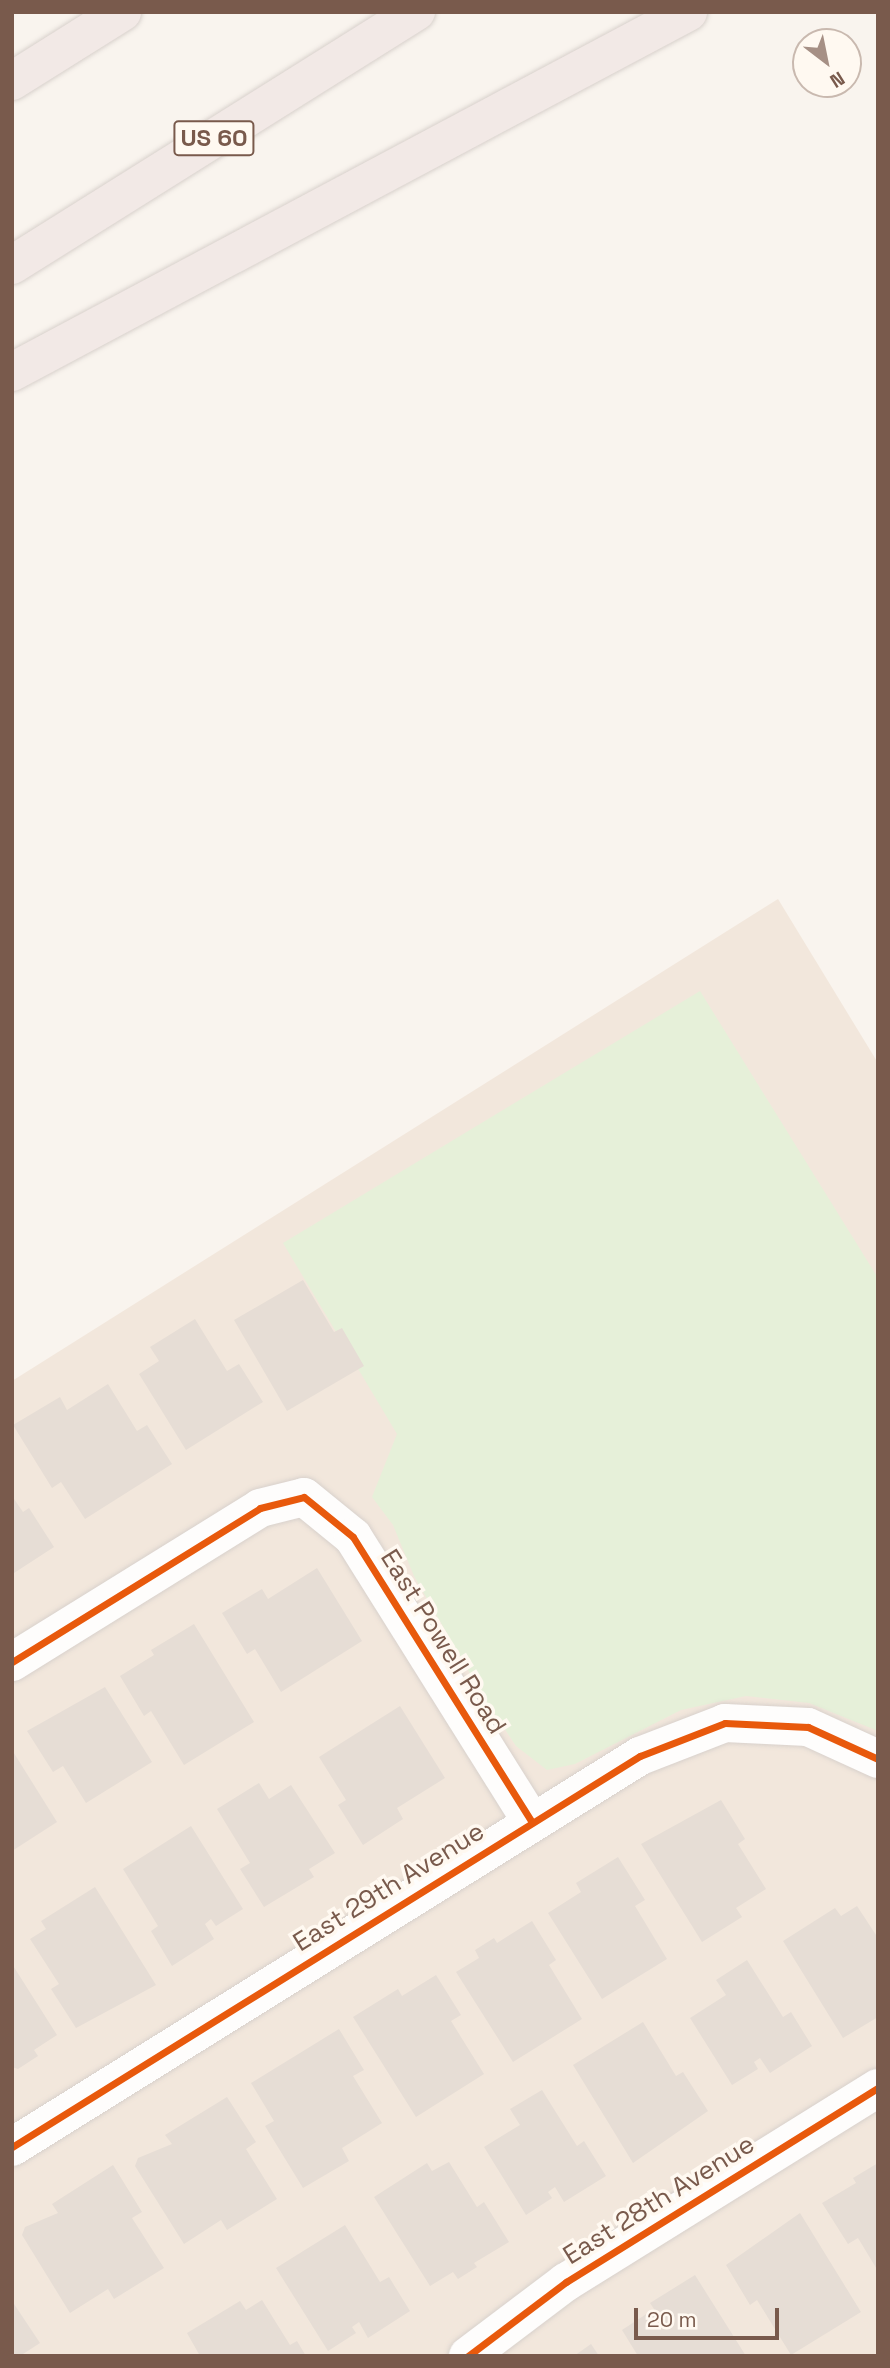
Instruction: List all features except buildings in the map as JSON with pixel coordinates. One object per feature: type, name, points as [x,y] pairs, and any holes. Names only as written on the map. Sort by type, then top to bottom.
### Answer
[{"type":"highway","points":[[12,81],[122,12]]},
{"type":"highway","name":"US 60","points":[[12,265],[416,12]]},
{"type":"highway","points":[[12,372],[688,12]]},
{"type":"street","name":"East Powell Road","points":[[12,1662],[260,1508],[304,1497],[353,1537],[532,1822]]},
{"type":"street","name":"East 29th Avenue","points":[[12,2147],[640,1756],[724,1723],[808,1727],[878,1759]]},
{"type":"street","name":"East 28th Avenue","points":[[468,2356],[566,2282],[878,2088]]},
{"type":"shaded area","points":[[778,899],[878,1063],[878,2356],[12,2356],[12,1381]]},
{"type":"green space","points":[[700,991],[878,1278],[878,1731],[809,1703],[746,1696],[681,1710],[575,1764],[547,1770],[516,1746],[484,1698],[414,1576],[393,1525],[372,1497],[397,1434],[283,1243]]},
{"type":"cycle path","points":[[12,1662],[260,1508],[304,1497],[353,1537],[532,1822]]},
{"type":"cycle path","points":[[12,2147],[640,1756],[725,1723],[808,1727],[878,1759]]},
{"type":"cycle path","points":[[468,2356],[566,2282],[878,2088]]}]
